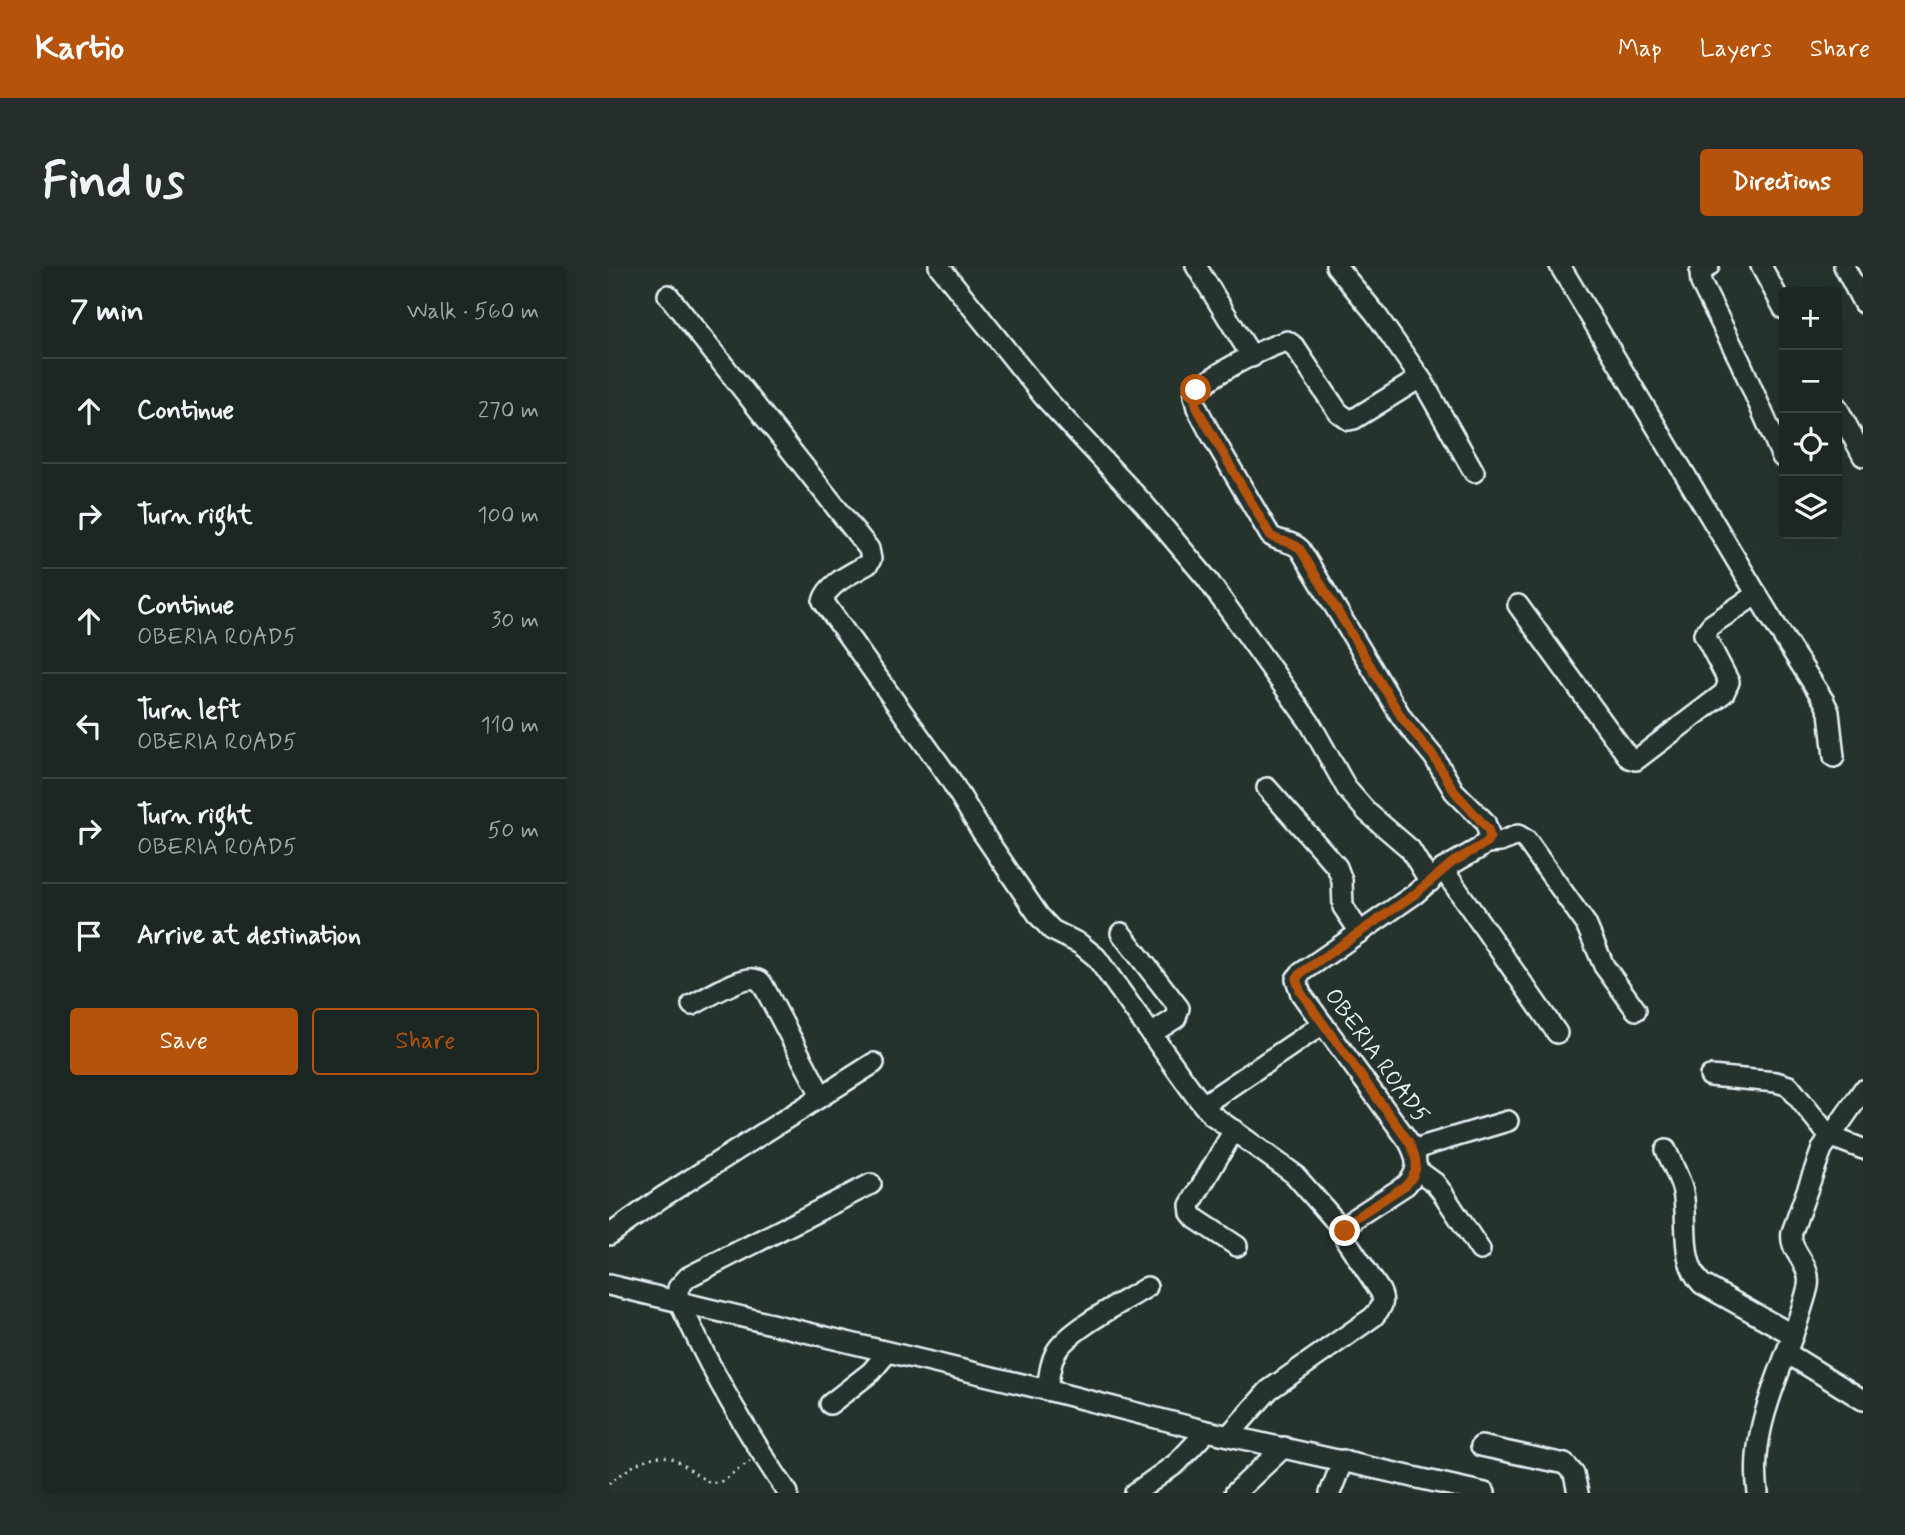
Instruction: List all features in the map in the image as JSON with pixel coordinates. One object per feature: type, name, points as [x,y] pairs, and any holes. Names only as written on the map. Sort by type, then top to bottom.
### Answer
[{"type":"street","points":[[939,266],[1044,397],[1153,514],[1207,579],[1310,723],[1347,789],[1367,812],[1410,849],[1436,876],[1557,1033]]},
{"type":"street","points":[[1196,266],[1252,357]]},
{"type":"street","points":[[1336,266],[1375,313],[1420,378],[1474,472]]},
{"type":"street","points":[[1560,266],[1829,712],[1834,757]]},
{"type":"street","points":[[1709,266],[1700,273],[1701,283],[1740,361],[1779,450]]},
{"type":"street","points":[[1761,266],[1779,300]]},
{"type":"street","points":[[1844,266],[1863,303]]},
{"type":"street","points":[[668,295],[869,549],[871,559],[867,564],[825,593],[823,601],[950,779],[1039,916],[1052,930],[1089,949],[1212,1115],[1294,1174],[1345,1231],[1346,1240],[1380,1291],[1383,1298],[1382,1307],[1373,1317],[1269,1390],[1229,1435]]},
{"type":"street","points":[[1267,788],[1337,867],[1342,880],[1343,908],[1360,932],[1486,843],[1490,837],[1485,822],[1454,791],[1434,757],[1402,718],[1300,549],[1270,535],[1197,408],[1194,396],[1201,385],[1215,376],[1281,343],[1290,342],[1338,412],[1349,421],[1420,378]]},
{"type":"street","points":[[1840,413],[1863,456]]},
{"type":"street","points":[[1518,605],[1629,758],[1636,760],[1724,693],[1728,682],[1704,634],[1711,625],[1756,594]]},
{"type":"street","points":[[1486,843],[1500,842],[1518,835],[1526,840],[1586,924],[1604,965],[1636,1010]]},
{"type":"street","name":"OBERIA ROAD5","points":[[1360,932],[1301,973],[1296,979],[1301,993],[1480,1250]]},
{"type":"street","points":[[1121,933],[1179,1008],[1176,1018],[1151,1034]]},
{"type":"street","points":[[692,1005],[741,981],[758,979],[821,1095]]},
{"type":"street","points":[[1203,1105],[1323,1024]]},
{"type":"street","points":[[609,1235],[661,1198],[874,1063]]},
{"type":"street","points":[[1710,1076],[1776,1082],[1789,1086],[1829,1136],[1863,1149]]},
{"type":"street","points":[[1758,1493],[1756,1452],[1760,1427],[1808,1286],[1809,1277],[1804,1262],[1790,1239],[1822,1149],[1863,1090]]},
{"type":"street","points":[[1345,1231],[1355,1218],[1413,1178],[1415,1160],[1427,1145],[1508,1121]]},
{"type":"street","points":[[1234,1130],[1190,1205],[1191,1213],[1196,1219],[1237,1246]]},
{"type":"street","points":[[1666,1150],[1683,1193],[1689,1264],[1696,1278],[1790,1344],[1863,1400]]},
{"type":"street","points":[[788,1493],[708,1362],[680,1303],[678,1287],[688,1277],[871,1184]]},
{"type":"street","points":[[609,1285],[1207,1431],[1485,1493]]},
{"type":"street","points":[[1047,1390],[1051,1364],[1062,1343],[1147,1287]]},
{"type":"street","points":[[830,1404],[871,1372],[887,1353]]},
{"type":"street","points":[[1135,1493],[1177,1463],[1207,1431]]},
{"type":"street","points":[[1481,1446],[1565,1464],[1574,1474],[1578,1493]]},
{"type":"street","points":[[1235,1493],[1285,1447]]},
{"type":"street","points":[[1330,1493],[1343,1460]]},
{"type":"path","points":[[609,1483],[656,1455],[675,1460],[706,1481],[717,1483],[762,1454]]},
{"type":"route","points":[[1196,390],[1194,396],[1197,408],[1265,528],[1274,539],[1290,542],[1300,549],[1402,718],[1434,757],[1454,791],[1485,822],[1490,837],[1480,848],[1443,869],[1415,894],[1340,944],[1296,979],[1301,993],[1409,1142],[1417,1161],[1413,1178],[1406,1185],[1355,1218],[1345,1231]]}]
